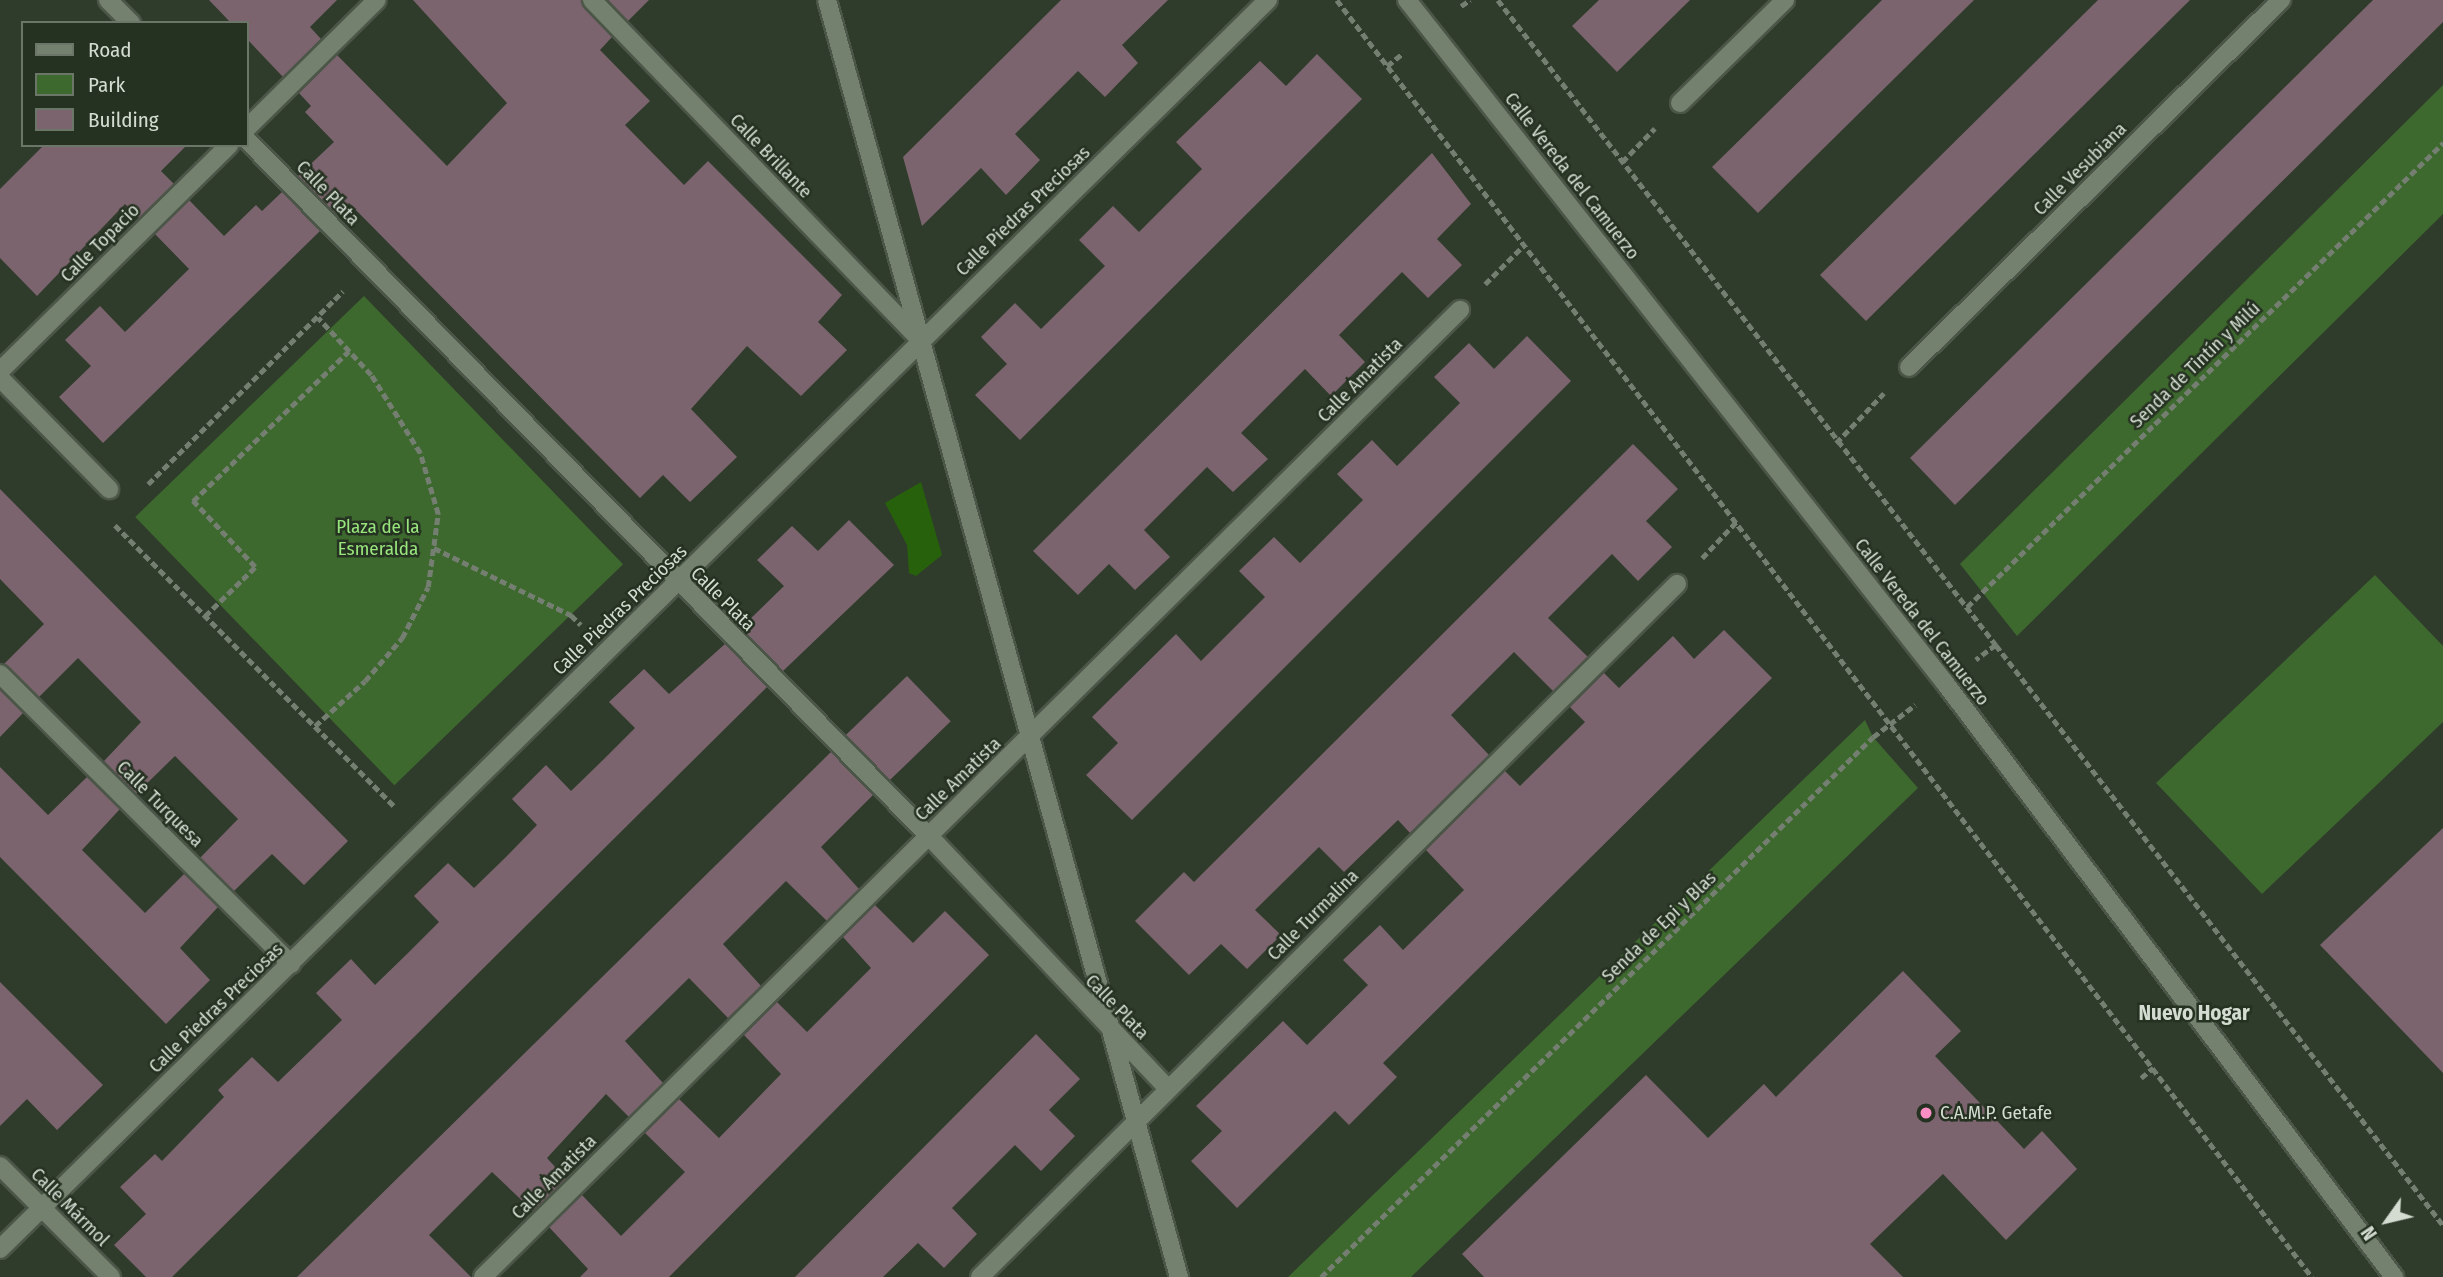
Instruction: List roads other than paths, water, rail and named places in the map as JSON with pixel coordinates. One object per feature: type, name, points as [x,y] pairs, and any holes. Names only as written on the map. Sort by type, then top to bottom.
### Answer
[{"type":"street","points":[[108,0],[129,21]]},
{"type":"street","points":[[248,127],[377,0]]},
{"type":"street","name":"Calle Brillante","points":[[592,0],[920,340]]},
{"type":"street","points":[[827,0],[1179,1277]]},
{"type":"street","name":"Calle Piedras Preciosas","points":[[0,1249],[1268,0]]},
{"type":"street","name":"Calle Vereda del Camuerzo","points":[[1407,0],[1945,683],[2394,1277]]},
{"type":"street","points":[[1680,103],[1785,0]]},
{"type":"street","name":"Calle Vesubiana","points":[[1909,367],[2281,0]]},
{"type":"street","name":"Calle Plata","points":[[248,141],[678,584],[929,836],[1111,1032],[1168,1089]]},
{"type":"street","name":"Calle Topacio","points":[[0,371],[227,147]]},
{"type":"street","name":"Calle Amatista","points":[[483,1277],[1030,739],[1460,310]]},
{"type":"street","points":[[0,378],[109,489]]},
{"type":"street","name":"Calle Turmalina","points":[[980,1277],[1677,584]]},
{"type":"street","name":"Calle Turquesa","points":[[0,674],[290,964]]},
{"type":"street","name":"Calle Mármol","points":[[0,1166],[111,1277]]},
{"type":"place","name":"C.A.M.P. Getafe","points":[[1926,1113]]},
{"type":"district","name":"Nuevo Hogar","points":[[2194,1013]]},
{"type":"park label","name":"Plaza de la Esmeralda","points":[[378,538]]}]
